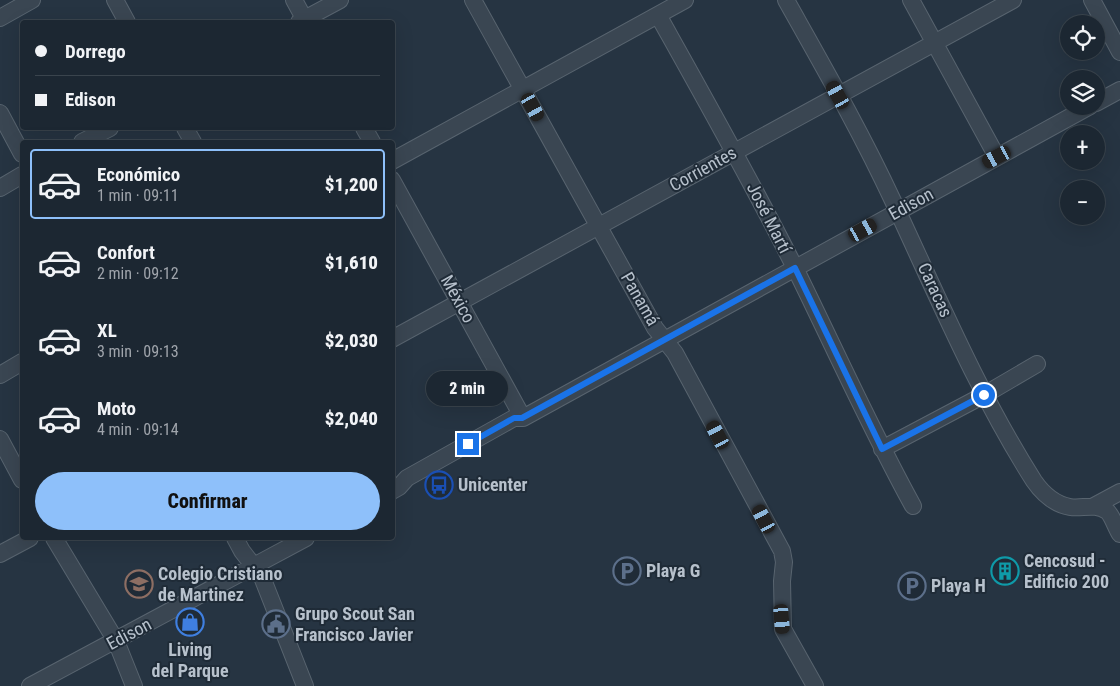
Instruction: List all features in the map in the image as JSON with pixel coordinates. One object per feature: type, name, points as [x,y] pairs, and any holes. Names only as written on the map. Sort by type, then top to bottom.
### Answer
[{"type":"street","points":[[0,18],[32,0]]},
{"type":"street","points":[[115,0],[126,20]]},
{"type":"street","points":[[294,0],[302,20]]},
{"type":"street","points":[[306,20],[340,0]]},
{"type":"street","name":"Panamá","points":[[473,0],[655,328],[675,353],[782,551],[784,562],[782,581],[783,630],[815,686]]},
{"type":"street","points":[[395,159],[685,0]]},
{"type":"street","name":"Caracas","points":[[786,0],[898,211],[984,395],[1035,483],[1048,498],[1070,507],[1094,506]]},
{"type":"street","points":[[911,0],[997,157]]},
{"type":"street","name":"Corrientes","points":[[395,337],[1013,0]]},
{"type":"street","points":[[1092,0],[1120,52]]},
{"type":"street","name":"José Martí","points":[[658,15],[735,152],[795,268],[882,449],[913,506]]},
{"type":"street","points":[[1105,98],[1120,90]]},
{"type":"street","points":[[0,113],[20,150]]},
{"type":"street","name":"Edison","points":[[396,489],[409,488],[467,457],[520,427],[522,418],[1074,115]]},
{"type":"street","points":[[86,140],[106,130]]},
{"type":"street","points":[[0,188],[20,176]]},
{"type":"street","name":"México","points":[[395,185],[522,418]]},
{"type":"street","points":[[0,375],[20,363]]},
{"type":"street","points":[[882,449],[984,395],[1037,364]]},
{"type":"street","points":[[0,439],[20,476]]},
{"type":"street","points":[[1094,506],[1117,494]]},
{"type":"street","points":[[1094,506],[1108,512],[1120,534]]},
{"type":"street","points":[[0,554],[26,540]]},
{"type":"street","points":[[55,540],[116,641],[134,686]]},
{"type":"street","points":[[236,540],[262,577],[304,686]]},
{"type":"street","name":"Edison","points":[[30,686],[302,540]]},
{"type":"place","name":"Unicenter","points":[[439,485]]},
{"type":"place","name":"Playa G","points":[[627,571]]},
{"type":"place","name":"Cencosud - Edificio 200","points":[[1005,571]]},
{"type":"place","name":"Colegio Cristiano de Martinez","points":[[139,584]]},
{"type":"place","name":"Playa H","points":[[912,586]]},
{"type":"place","name":"Living del Parque","points":[[190,622]]},
{"type":"place","name":"Grupo Scout San Francisco Javier","points":[[276,624]]},
{"type":"route","points":[[468,444],[514,418],[522,418],[795,268],[882,449],[984,395]]}]
